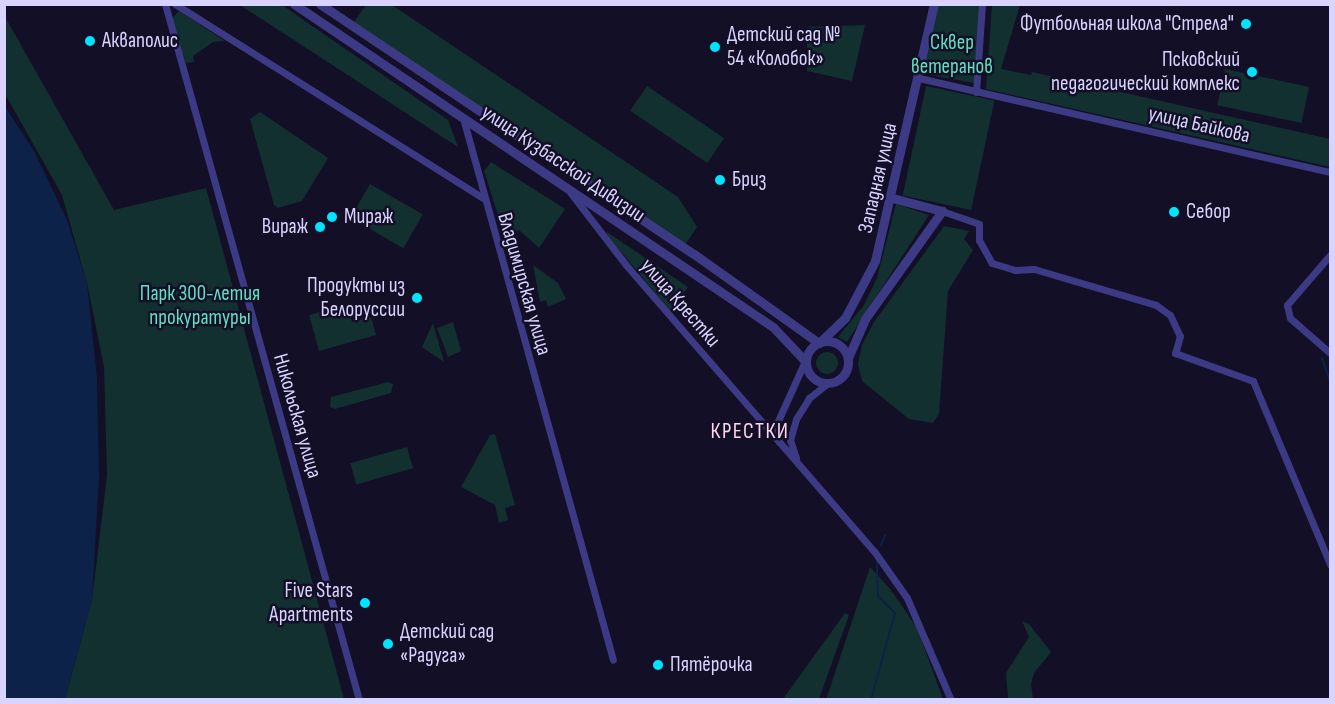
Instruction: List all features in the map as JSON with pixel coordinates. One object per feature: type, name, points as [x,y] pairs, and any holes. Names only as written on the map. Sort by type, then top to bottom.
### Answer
[{"type":"street","name":"Никольская улица","points":[[165,4],[360,699]]},
{"type":"street","name":"Владимирская улица","points":[[175,4],[483,198],[614,660]]},
{"type":"street","name":"улица Кузбасской Дивизии","points":[[294,4],[773,327],[805,362]]},
{"type":"street","name":"улица Кузбасской Дивизии","points":[[320,4],[694,254],[819,343]]},
{"type":"street","name":"Западная улица","points":[[819,343],[836,328],[859,297],[878,254],[934,4]]},
{"type":"street","points":[[976,92],[982,4]]},
{"type":"street","name":"улица Байкова","points":[[919,78],[1330,172]]},
{"type":"street","points":[[463,118],[483,198]]},
{"type":"street","name":"улица Крестки","points":[[569,190],[626,265],[874,551],[907,598],[951,699]]},
{"type":"street","points":[[892,198],[942,211],[979,225],[979,240],[992,263],[1016,270],[1034,269],[1156,305],[1170,315],[1180,336],[1175,353],[1253,381],[1330,564]]},
{"type":"street","points":[[798,463],[791,432],[802,407],[826,384],[843,377],[848,358],[865,319],[942,211]]},
{"type":"street","points":[[1330,255],[1287,305],[1290,318],[1330,353]]},
{"type":"street","points":[[791,432],[773,434],[808,353],[819,343],[835,343],[848,358]]},
{"type":"street","points":[[805,362],[811,377],[826,384]]},
{"type":"green space","points":[[240,5],[282,5],[448,120],[458,147]]},
{"type":"green space","points":[[366,5],[392,5],[678,197],[697,227],[683,248],[354,22]]},
{"type":"green space","name":"Сквер ветеранов","points":[[938,5],[980,5],[974,83],[929,75],[925,65]]},
{"type":"green space","points":[[992,5],[1020,5],[1001,69],[1031,75],[1032,72],[1330,139],[1330,167],[986,89]]},
{"type":"green space","points":[[179,11],[225,41],[213,42],[193,56],[194,62],[186,63],[172,18]]},
{"type":"green space","name":"Парк 300-летия прокуратуры","points":[[4,15],[114,210],[206,188],[344,699],[65,699],[92,600],[107,475],[104,367],[87,283],[62,195],[5,94]]},
{"type":"green space","points":[[865,25],[852,81],[807,71],[807,27]]},
{"type":"green space","points":[[1225,69],[1309,87],[1301,123],[1217,105]]},
{"type":"green space","points":[[647,86],[724,138],[707,163],[630,111]]},
{"type":"green space","points":[[926,86],[994,101],[971,210],[903,196]]},
{"type":"green space","points":[[260,112],[328,158],[302,201],[278,208],[274,205],[250,119]]},
{"type":"green space","points":[[491,162],[565,209],[539,248],[519,230],[504,234],[484,171]]},
{"type":"green space","points":[[370,184],[423,214],[403,248],[350,218]]},
{"type":"green space","points":[[896,204],[929,215],[847,342],[838,337],[864,305],[877,278]]},
{"type":"green space","points":[[944,226],[969,231],[964,239],[973,250],[948,291],[939,414],[933,423],[909,419],[862,381],[858,364],[862,345],[874,322]]},
{"type":"green space","points":[[607,232],[688,287],[671,312],[608,236]]},
{"type":"green space","points":[[533,265],[558,283],[566,299],[548,307],[546,300],[540,302]]},
{"type":"green space","points":[[347,305],[352,322],[371,317],[376,335],[319,351],[309,315]]},
{"type":"green space","points":[[453,322],[461,351],[448,357],[437,328]]},
{"type":"green space","points":[[433,323],[444,362],[422,347]]},
{"type":"green space","points":[[823,352],[831,352],[838,359],[838,367],[831,374],[823,374],[816,367],[816,359]]},
{"type":"green space","points":[[388,382],[393,384],[391,393],[335,409],[330,407],[331,397]]},
{"type":"green space","points":[[495,434],[515,505],[505,508],[508,520],[499,523],[495,505],[461,487],[490,435]]},
{"type":"green space","points":[[407,447],[413,468],[356,484],[350,463]]},
{"type":"green space","points":[[870,567],[891,590],[917,628],[943,699],[826,700]]},
{"type":"green space","points":[[845,613],[849,615],[819,699],[783,699]]},
{"type":"green space","points":[[1022,621],[1029,624],[1051,652],[1034,673],[1031,684],[1033,699],[1008,699],[1006,673],[1029,637]]},
{"type":"water","points":[[4,105],[34,151],[67,220],[87,283],[97,378],[99,477],[92,600],[65,699],[5,699]]},
{"type":"waterway","points":[[1322,358],[1330,381]]},
{"type":"waterway","points":[[881,545],[885,535]]},
{"type":"waterway","points":[[871,700],[895,613],[878,596],[877,562]]},
{"type":"place","name":"Футбольная школа \"Стрела\"","points":[[1246,24]]},
{"type":"place","name":"Акваполис","points":[[90,41]]},
{"type":"place","name":"Детский сад № 54 «Колобок»","points":[[715,47]]},
{"type":"place","name":"Псковский педагогический комплекс","points":[[1252,72]]},
{"type":"place","name":"Бриз","points":[[720,180]]},
{"type":"place","name":"Себор","points":[[1174,212]]},
{"type":"place","name":"Мираж","points":[[332,217]]},
{"type":"place","name":"Вираж","points":[[320,227]]},
{"type":"place","name":"Продукты из Белоруссии","points":[[417,298]]},
{"type":"place","name":"Five Stars Apartments","points":[[365,603]]},
{"type":"place","name":"Детский сад «Радуга»","points":[[388,644]]},
{"type":"place","name":"Пятёрочка","points":[[658,665]]},
{"type":"district","name":"КРЕСТКИ","points":[[750,432]]}]
